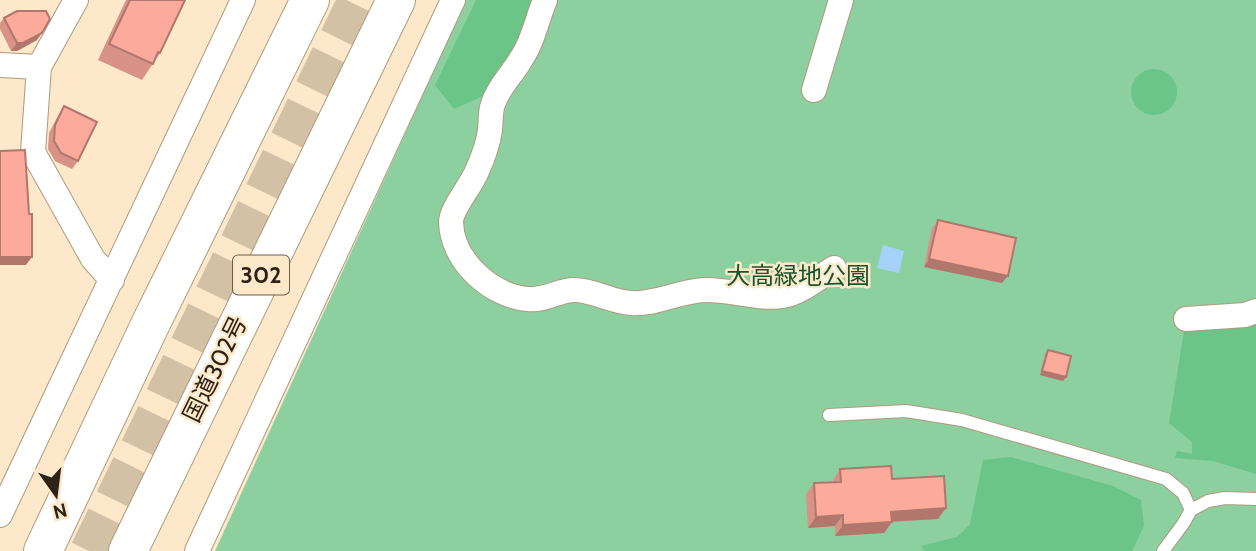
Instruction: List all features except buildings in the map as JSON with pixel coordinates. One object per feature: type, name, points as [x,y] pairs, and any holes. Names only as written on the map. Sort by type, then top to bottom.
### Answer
[{"type":"highway","points":[[43,551],[150,325],[310,0]]},
{"type":"highway","name":"国道302号","points":[[128,551],[396,0]]},
{"type":"street","points":[[76,0],[38,66],[33,152],[93,259],[112,280]]},
{"type":"street","points":[[0,515],[243,0]]},
{"type":"street","points":[[197,551],[453,0]]},
{"type":"street","points":[[545,0],[522,59],[506,78],[492,106],[490,132],[471,186],[453,212],[451,223],[454,237],[461,255],[477,276],[503,293],[528,299],[549,298],[570,290],[586,290],[609,300],[633,304],[710,289],[783,296],[804,287],[834,268]]},
{"type":"street","points":[[814,90],[841,0]]},
{"type":"street","points":[[0,65],[38,66]]},
{"type":"street","points":[[1186,318],[1245,315],[1256,311]]},
{"type":"lane","points":[[829,415],[906,411],[962,420],[1166,479],[1183,493],[1191,510]]},
{"type":"lane","points":[[1163,551],[1191,510],[1208,501],[1225,498],[1256,499]]},
{"type":"green space","name":"大高緑地公園","points":[[466,0],[1256,0],[1256,551],[215,551]]},
{"type":"green space","points":[[476,0],[537,0],[518,50],[488,94],[454,109],[435,85]]},
{"type":"green space","points":[[1154,69],[1170,76],[1177,92],[1170,108],[1154,115],[1138,108],[1131,92],[1138,76]]},
{"type":"green space","points":[[1256,311],[1256,474],[1213,461],[1175,458],[1177,451],[1192,454],[1192,442],[1169,423],[1186,319]]},
{"type":"green space","points":[[1011,457],[1113,486],[1141,500],[1144,526],[1132,551],[924,551],[921,546],[957,537],[970,524],[983,460]]},
{"type":"water","points":[[883,245],[904,251],[899,273],[877,268]]},
{"type":"tunnel","points":[[89,551],[357,0]]}]
